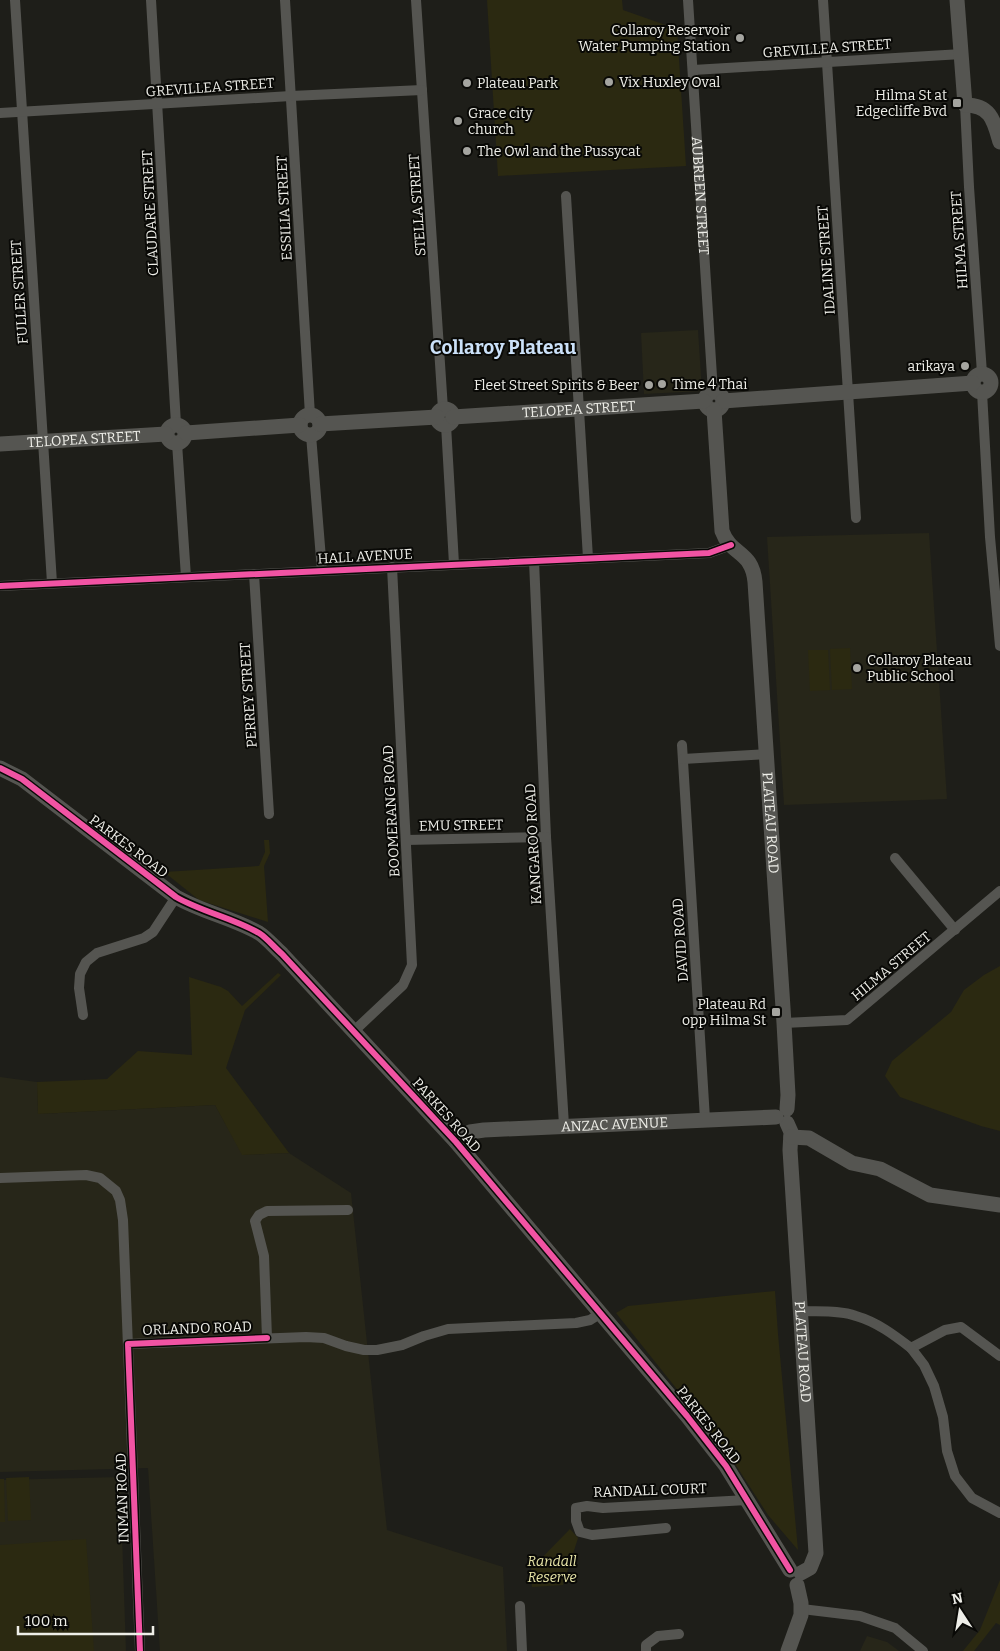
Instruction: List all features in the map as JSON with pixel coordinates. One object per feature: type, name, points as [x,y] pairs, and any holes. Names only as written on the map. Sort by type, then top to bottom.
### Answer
[{"type":"street","name":"FULLER STREET","points":[[15,0],[52,583]]},
{"type":"street","name":"CLAUDARE STREET","points":[[150,0],[186,577]]},
{"type":"street","name":"ESSILIA STREET","points":[[285,0],[311,425],[322,571]]},
{"type":"street","name":"STELLA STREET","points":[[416,0],[454,564]]},
{"type":"street","name":"AUBREEN STREET","points":[[688,0],[722,531],[726,541],[731,545]]},
{"type":"street","name":"IDALINE STREET","points":[[823,0],[856,518]]},
{"type":"street","points":[[957,0],[966,105],[978,106],[989,114],[1000,142]]},
{"type":"street","name":"GREVILLEA STREET","points":[[693,70],[962,54]]},
{"type":"street","name":"GREVILLEA STREET","points":[[0,113],[422,90]]},
{"type":"street","name":"HILMA STREET","points":[[966,105],[969,187],[986,383],[990,537],[998,602],[1000,646]]},
{"type":"street","points":[[566,196],[588,558]]},
{"type":"street","name":"TELOPEA STREET","points":[[0,444],[986,383]]},
{"type":"street","name":"HALL AVENUE","points":[[0,586],[709,553],[731,545]]},
{"type":"street","name":"PLATEAU ROAD","points":[[731,545],[750,563],[755,575],[784,1022],[788,1095],[785,1122],[790,1150],[816,1553],[810,1568],[796,1576]]},
{"type":"street","name":"KANGAROO ROAD","points":[[534,561],[546,837],[564,1125]]},
{"type":"street","name":"BOOMERANG ROAD","points":[[354,1031],[403,985],[412,965],[392,567]]},
{"type":"street","name":"PERREY STREET","points":[[254,574],[269,814]]},
{"type":"street","name":"DAVID ROAD","points":[[682,746],[706,1119]]},
{"type":"street","points":[[683,759],[767,754]]},
{"type":"street","name":"PARKES ROAD","points":[[0,768],[22,779],[176,898],[195,908],[231,920],[260,934],[282,954],[456,1142],[708,1441],[747,1500],[796,1576],[802,1609],[800,1620],[788,1651]]},
{"type":"street","name":"EMU STREET","points":[[406,840],[546,837]]},
{"type":"street","points":[[895,858],[955,930]]},
{"type":"street","name":"HILMA STREET","points":[[784,1022],[848,1020],[1000,891]]},
{"type":"street","points":[[83,1015],[79,988],[80,974],[86,962],[97,953],[144,938],[153,932],[176,898]]},
{"type":"street","name":"ANZAC AVENUE","points":[[456,1142],[474,1131],[564,1125],[706,1119],[785,1122],[852,1163],[880,1169],[930,1195],[1000,1205]]},
{"type":"street","name":"INMAN ROAD","points":[[0,1178],[86,1175],[100,1178],[109,1184],[116,1191],[120,1200],[123,1220],[140,1651]]},
{"type":"street","points":[[268,1338],[264,1256],[255,1221],[259,1215],[267,1211],[348,1210]]},
{"type":"street","points":[[801,1311],[828,1311],[856,1316],[883,1328],[911,1348],[924,1365],[934,1386],[954,1476],[972,1498],[1000,1512]]},
{"type":"street","name":"ORLANDO ROAD","points":[[128,1344],[306,1337],[324,1338],[364,1350],[377,1350],[402,1345],[431,1333],[448,1329],[576,1323],[590,1320],[601,1313]]},
{"type":"street","points":[[911,1348],[945,1330],[961,1327],[1000,1356]]},
{"type":"street","name":"RANDALL COURT","points":[[666,1528],[586,1534],[580,1532],[576,1522],[576,1508],[747,1500]]},
{"type":"street","points":[[520,1606],[522,1651]]},
{"type":"street","points":[[802,1609],[860,1616],[894,1628],[923,1651]]},
{"type":"street","points":[[646,1651],[646,1645],[658,1636],[679,1634]]},
{"type":"shaded area","points":[[698,330],[702,391],[644,394],[641,333]]},
{"type":"shaded area","name":"Collaroy Plateau Public School","points":[[929,533],[947,799],[784,805],[767,537]]},
{"type":"shaded area","points":[[0,1077],[37,1082],[38,1114],[215,1105],[243,1155],[289,1153],[351,1193],[387,1530],[503,1567],[507,1651],[160,1651],[148,1468],[0,1472]]},
{"type":"shaded area","points":[[120,1477],[126,1651],[0,1651],[0,1480]]},
{"type":"shaded area","points":[[867,1636],[887,1642],[899,1651],[860,1651]]},
{"type":"green space","points":[[487,0],[622,0],[623,10],[677,29],[686,166],[498,176]]},
{"type":"green space","points":[[850,648],[852,689],[832,690],[830,649]]},
{"type":"green space","points":[[808,650],[828,650],[830,690],[810,691]]},
{"type":"green space","points":[[264,840],[269,840],[270,853],[264,866],[268,922],[199,900],[164,872],[259,866],[265,852]]},
{"type":"green space","points":[[1000,966],[1000,1131],[900,1097],[885,1076],[892,1061],[951,1012],[964,990]]},
{"type":"green space","points":[[278,973],[281,975],[245,1010],[226,1068],[289,1153],[242,1155],[215,1105],[38,1114],[37,1082],[107,1079],[138,1051],[192,1055],[189,977],[221,987],[228,991],[242,1006]]},
{"type":"green space","points":[[775,1291],[798,1550],[768,1515],[728,1453],[616,1313],[628,1306]]},
{"type":"green space","points":[[29,1477],[31,1520],[8,1521],[6,1478]]},
{"type":"green space","points":[[0,1479],[4,1479],[5,1522],[0,1522]]},
{"type":"green space","name":"Randall Reserve","points":[[570,1529],[578,1538],[563,1585],[532,1587],[531,1569]]},
{"type":"green space","points":[[86,1539],[94,1651],[0,1651],[0,1545]]},
{"type":"green space","points":[[1000,1580],[1000,1625],[996,1623],[974,1651],[963,1651],[980,1630]]},
{"type":"cycle path","points":[[0,586],[709,553],[731,545]]},
{"type":"cycle path","points":[[0,768],[22,779],[176,897],[259,933],[282,954],[456,1142],[687,1416],[726,1466],[790,1570]]},
{"type":"cycle path","points":[[140,1651],[128,1344],[267,1338]]},
{"type":"place","name":"Collaroy Reservoir Water Pumping Station","points":[[740,38]]},
{"type":"place","name":"Vix Huxley Oval","points":[[609,82]]},
{"type":"place","name":"Plateau Park","points":[[467,83]]},
{"type":"place","name":"Hilma St at Edgecliffe Bvd","points":[[957,103]]},
{"type":"place","name":"Grace city church","points":[[458,121]]},
{"type":"place","name":"The Owl and the Pussycat","points":[[467,151]]},
{"type":"place","name":"arikaya","points":[[965,366]]},
{"type":"place","name":"Time 4 Thai","points":[[662,384]]},
{"type":"place","name":"Fleet Street Spirits & Beer","points":[[649,385]]},
{"type":"place","name":"Collaroy Plateau Public School","points":[[857,668]]},
{"type":"place","name":"Plateau Rd opp Hilma St","points":[[776,1012]]},
{"type":"district","name":"Collaroy Plateau","points":[[503,347]]}]
